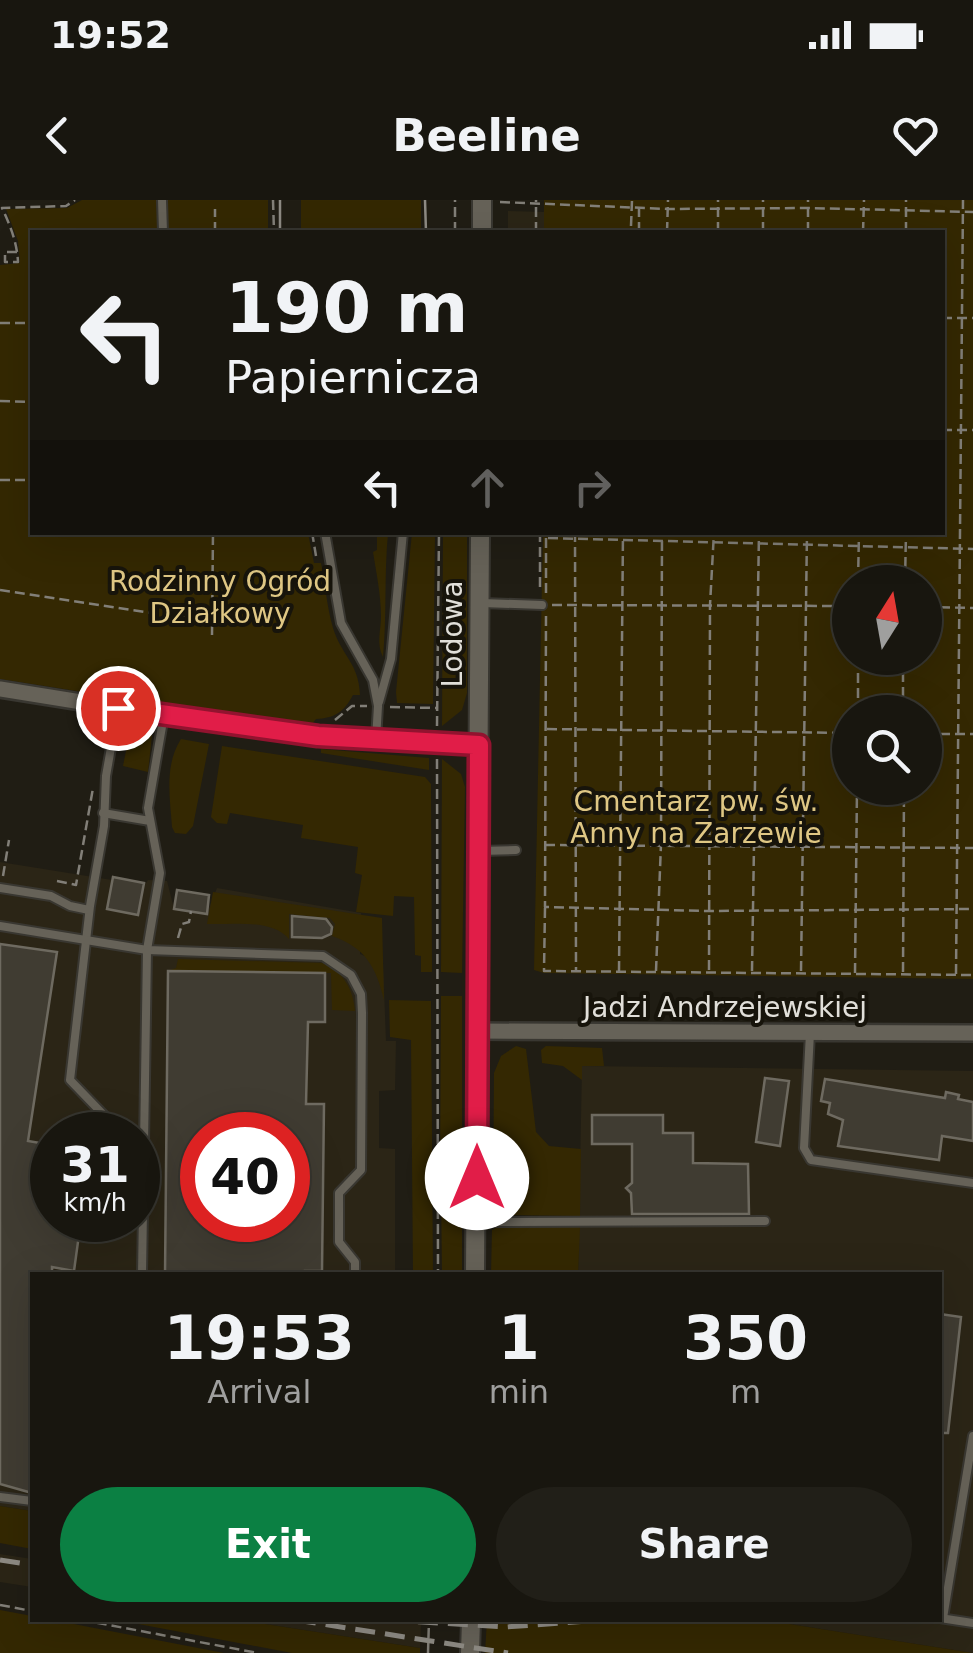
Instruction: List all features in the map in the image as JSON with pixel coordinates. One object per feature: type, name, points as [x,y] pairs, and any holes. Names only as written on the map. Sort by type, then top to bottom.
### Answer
[{"type":"street","points":[[482,230],[488,201]]},
{"type":"street","name":"Lodowa","points":[[476,1272],[480,535]]},
{"type":"street","points":[[0,689],[318,736],[479,745]]},
{"type":"street","name":"Jadzi Andrzejewskiej","points":[[477,1031],[973,1034]]},
{"type":"street","points":[[470,1653],[471,1622]]},
{"type":"lane","points":[[162,200],[163,230]]},
{"type":"lane","points":[[326,535],[341,624],[373,680],[378,706]]},
{"type":"lane","points":[[376,740],[378,706],[391,659],[402,535]]},
{"type":"lane","points":[[480,604],[543,605]]},
{"type":"lane","points":[[101,1112],[70,1080],[118,708]]},
{"type":"lane","points":[[142,1112],[147,950],[160,873],[149,798],[164,715]]},
{"type":"lane","points":[[103,813],[150,820]]},
{"type":"lane","points":[[478,851],[516,850]]},
{"type":"lane","points":[[0,888],[51,896],[89,910]]},
{"type":"lane","points":[[0,926],[147,950],[324,956],[351,975],[361,994],[362,1013],[361,1170],[339,1193],[340,1242],[355,1262],[355,1272]]},
{"type":"lane","points":[[810,1033],[804,1148],[811,1160],[973,1182]]},
{"type":"lane","points":[[476,1222],[765,1222]]},
{"type":"lane","points":[[142,1242],[142,1272]]},
{"type":"lane","points":[[973,1436],[942,1618],[973,1623]]},
{"type":"lane","points":[[0,1496],[30,1501]]},
{"type":"path","points":[[17,252],[2,208],[66,206],[75,200]]},
{"type":"path","points":[[273,200],[274,230]]},
{"type":"path","points":[[455,230],[456,200]]},
{"type":"path","points":[[631,226],[632,200]]},
{"type":"path","points":[[668,200],[668,230]]},
{"type":"path","points":[[718,200],[718,230]]},
{"type":"path","points":[[763,200],[763,230]]},
{"type":"path","points":[[808,200],[808,230]]},
{"type":"path","points":[[864,200],[864,230]]},
{"type":"path","points":[[906,200],[906,230]]},
{"type":"path","points":[[956,974],[963,200]]},
{"type":"path","points":[[488,201],[607,202],[668,209],[973,212]]},
{"type":"path","points":[[536,202],[536,230]]},
{"type":"path","points":[[639,207],[639,230]]},
{"type":"path","points":[[215,209],[215,230]]},
{"type":"path","points":[[945,318],[973,318]]},
{"type":"path","points":[[0,323],[30,323]]},
{"type":"path","points":[[0,401],[30,402]]},
{"type":"path","points":[[945,430],[973,430]]},
{"type":"path","points":[[0,480],[30,480]]},
{"type":"path","points":[[212,635],[213,535]]},
{"type":"path","points":[[312,535],[316,556]]},
{"type":"path","points":[[438,1272],[439,535]]},
{"type":"path","points":[[540,535],[546,729],[544,971],[973,974]]},
{"type":"path","points":[[543,605],[546,535],[624,541],[973,549]]},
{"type":"path","points":[[575,535],[576,971]]},
{"type":"path","points":[[620,971],[624,535]]},
{"type":"path","points":[[656,973],[661,844],[662,535]]},
{"type":"path","points":[[708,970],[710,605],[714,535]]},
{"type":"path","points":[[752,972],[759,535]]},
{"type":"path","points":[[801,973],[806,535]]},
{"type":"path","points":[[858,565],[859,535]]},
{"type":"path","points":[[906,535],[906,565]]},
{"type":"path","points":[[0,590],[197,620],[212,610]]},
{"type":"path","points":[[543,605],[832,606]]},
{"type":"path","points":[[942,607],[973,608]]},
{"type":"path","points":[[318,736],[320,721],[332,721],[352,706],[438,708]]},
{"type":"path","points":[[546,729],[832,733]]},
{"type":"path","points":[[942,734],[973,734]]},
{"type":"path","points":[[855,975],[857,805]]},
{"type":"path","points":[[903,973],[904,805]]},
{"type":"path","points":[[4,872],[9,840]]},
{"type":"path","points":[[545,845],[973,848]]},
{"type":"path","points":[[57,882],[76,884],[78,874]]},
{"type":"path","points":[[545,907],[710,911],[973,909]]},
{"type":"path","points":[[0,1605],[30,1611]]},
{"type":"path","points":[[93,1622],[258,1653]]},
{"type":"path","points":[[428,1653],[430,1622]]},
{"type":"shaded area","points":[[508,211],[544,212],[544,230],[508,230]]},
{"type":"shaded area","points":[[0,862],[112,880],[113,877],[146,883],[167,881],[174,909],[207,913],[217,888],[361,913],[360,954],[383,963],[386,1041],[396,1041],[395,1090],[379,1091],[379,1148],[395,1149],[395,1272],[30,1272],[30,1511],[0,1506]]},
{"type":"shaded area","points":[[582,1066],[973,1071],[973,1653],[777,1622],[942,1622],[942,1272],[578,1272]]},
{"type":"shaded area","points":[[0,1554],[30,1559],[30,1587],[0,1582]]},
{"type":"shaded area","points":[[253,1622],[421,1622],[420,1648]]},
{"type":"green space","name":"Rodzinny Ogród Działkowy","points":[[82,200],[156,200],[158,230],[30,230],[30,535],[308,535],[314,563],[321,563],[333,628],[359,684],[360,695],[353,695],[334,715],[313,723],[269,721],[0,679],[0,265],[20,263],[18,241],[6,209],[67,208]]},
{"type":"green space","points":[[168,200],[268,200],[268,230],[168,230]]},
{"type":"green space","points":[[301,200],[421,200],[421,230],[301,230]]},
{"type":"green space","name":"Cmentarz pw. św. Anny na Zarzewie","points":[[544,200],[973,200],[973,979],[534,970],[543,535],[945,535],[945,230],[544,230]]},
{"type":"green space","points":[[377,535],[388,535],[383,657],[373,552],[377,550]]},
{"type":"green space","points":[[412,535],[435,535],[433,704],[397,703]]},
{"type":"green space","points":[[443,535],[467,535],[467,693],[462,710],[442,726]]},
{"type":"green space","points":[[137,733],[152,735],[148,772],[123,766],[126,751]]},
{"type":"green space","points":[[181,739],[209,744],[193,826],[186,834],[175,833],[172,827],[169,793],[172,760]]},
{"type":"green space","points":[[222,746],[425,777],[431,784],[432,972],[421,972],[421,956],[415,955],[414,897],[394,896],[393,916],[356,912],[362,875],[355,873],[358,847],[301,838],[303,825],[230,813],[227,824],[217,823],[211,817]]},
{"type":"green space","points":[[321,749],[429,758],[429,770],[321,753]]},
{"type":"green space","points":[[442,759],[461,774],[465,787],[462,973],[441,972]]},
{"type":"green space","points":[[213,892],[382,918],[384,1000],[368,960],[353,946],[332,936],[335,924],[330,918],[289,914],[289,939],[262,925],[207,924]]},
{"type":"green space","points":[[178,959],[322,963],[346,982],[355,1011],[332,1010],[331,973],[168,971],[176,968]]},
{"type":"green space","points":[[441,996],[462,996],[462,1137],[454,1168],[462,1169],[462,1178],[440,1178]]},
{"type":"green space","points":[[389,1000],[431,1001],[433,1272],[413,1272],[411,1040],[390,1037]]},
{"type":"green space","points":[[516,1046],[526,1049],[536,1132],[549,1146],[581,1149],[580,1216],[493,1212],[494,1073],[501,1056]]},
{"type":"green space","points":[[546,1046],[602,1048],[604,1066],[582,1066],[582,1080],[563,1066],[542,1063],[541,1050]]},
{"type":"green space","points":[[441,1185],[462,1185],[462,1272],[442,1272]]},
{"type":"green space","points":[[580,1227],[578,1272],[491,1272],[492,1230]]},
{"type":"green space","points":[[0,1506],[30,1511],[30,1549],[0,1543]]},
{"type":"green space","points":[[0,1610],[30,1616],[30,1622],[63,1622],[224,1653],[0,1653]]},
{"type":"green space","points":[[128,1622],[253,1622],[420,1648],[420,1653],[292,1653]]},
{"type":"green space","points":[[487,1622],[777,1622],[973,1653],[485,1653]]},
{"type":"building","points":[[113,877],[144,883],[138,915],[107,909]]},
{"type":"building","points":[[177,890],[209,895],[207,914],[174,909]]},
{"type":"building","points":[[292,916],[326,919],[332,927],[331,934],[322,938],[292,937]]},
{"type":"building","points":[[0,944],[57,952],[30,1112],[30,1242],[78,1242],[74,1271],[52,1267],[52,1272],[30,1272],[30,1492],[0,1484]]},
{"type":"building","points":[[168,971],[325,973],[325,1022],[308,1022],[306,1104],[324,1104],[322,1271],[165,1272]]},
{"type":"building","points":[[765,1078],[789,1081],[780,1146],[756,1142]]},
{"type":"building","points":[[825,1079],[945,1098],[946,1092],[959,1095],[958,1099],[973,1102],[973,1141],[942,1136],[939,1160],[838,1146],[843,1120],[828,1114],[830,1103],[821,1101]]},
{"type":"building","points":[[592,1115],[663,1115],[663,1133],[693,1133],[693,1163],[748,1164],[749,1214],[632,1214],[631,1193],[626,1188],[632,1183],[632,1144],[592,1144]]},
{"type":"building","points":[[942,1314],[961,1317],[948,1433],[942,1433]]},
{"type":"tram line","points":[[280,200],[280,230]]},
{"type":"tram line","points":[[425,200],[426,230]]},
{"type":"railway","points":[[0,1560],[30,1565]]},
{"type":"railway","points":[[309,1622],[508,1653]]},
{"type":"railway","points":[[422,1622],[506,1627],[574,1622]]},
{"type":"route","points":[[118,708],[318,736],[479,745],[477,1178]]}]
